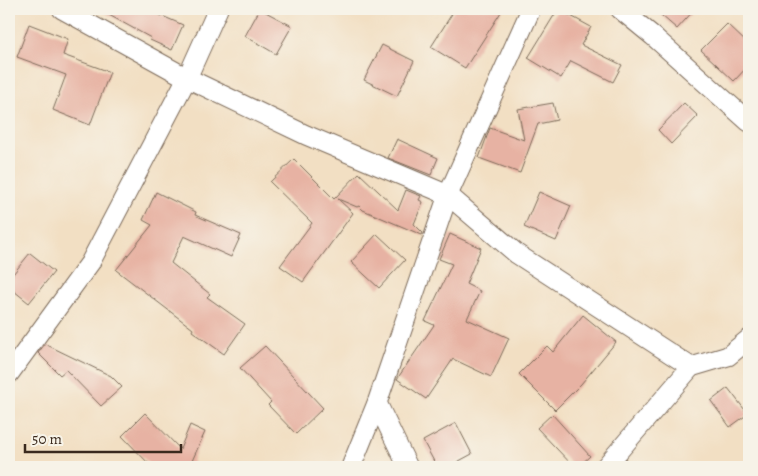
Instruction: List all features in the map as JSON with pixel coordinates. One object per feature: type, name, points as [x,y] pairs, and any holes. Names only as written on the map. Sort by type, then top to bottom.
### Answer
[{"type":"street","points":[[62,9],[187,78],[306,135],[448,195],[517,254],[691,366]]},
{"type":"street","points":[[9,374],[90,263],[187,78],[218,9]]},
{"type":"street","points":[[351,467],[377,403],[448,195],[530,9]]},
{"type":"street","points":[[620,9],[749,122]]},
{"type":"street","points":[[605,467],[691,366],[728,356],[749,339]]},
{"type":"street","points":[[377,403],[408,467]]},
{"type":"building","points":[[98,9],[146,9],[183,25],[172,50],[150,40],[151,38]]},
{"type":"building","points":[[260,9],[292,26],[276,54],[245,36]]},
{"type":"building","points":[[455,9],[503,9],[465,68],[431,47]]},
{"type":"building","points":[[558,9],[591,27],[581,45],[622,65],[613,82],[571,61],[561,78],[528,58]]},
{"type":"building","points":[[654,9],[695,9],[677,29]]},
{"type":"building","points":[[29,24],[68,39],[63,55],[110,72],[90,125],[53,110],[66,75],[17,57]]},
{"type":"building","points":[[727,24],[749,45],[749,65],[734,81],[701,50]]},
{"type":"building","points":[[382,45],[414,61],[397,96],[364,80]]},
{"type":"building","points":[[553,103],[557,120],[538,124],[520,173],[479,158],[490,128],[524,140],[518,109]]},
{"type":"building","points":[[684,103],[698,116],[671,144],[658,130]]},
{"type":"building","points":[[397,139],[438,158],[431,175],[388,158]]},
{"type":"building","points":[[294,159],[334,199],[359,173],[398,210],[406,190],[421,196],[419,200],[423,202],[414,224],[423,233],[422,235],[363,210],[359,206],[357,207],[338,199],[353,213],[303,282],[280,266],[312,223],[270,182]]},
{"type":"building","points":[[156,192],[196,212],[195,215],[241,235],[231,257],[184,236],[171,263],[210,294],[207,297],[245,324],[224,354],[116,270],[152,225],[143,220]]},
{"type":"building","points":[[539,192],[571,206],[556,241],[524,227]]},
{"type":"building","points":[[377,234],[405,260],[379,288],[351,262]]},
{"type":"building","points":[[450,234],[481,248],[466,284],[480,291],[467,319],[509,338],[491,377],[453,359],[426,399],[397,379],[434,325],[425,321],[452,264],[439,259]]},
{"type":"building","points":[[30,253],[54,272],[29,303],[9,287],[9,279]]},
{"type":"building","points":[[583,315],[616,342],[581,384],[555,410],[519,374],[547,346],[553,352]]},
{"type":"building","points":[[45,344],[111,376],[122,387],[101,406],[66,370],[60,375],[38,353]]},
{"type":"building","points":[[265,346],[323,408],[296,434],[268,405],[271,402],[240,368]]},
{"type":"building","points":[[728,388],[748,414],[730,427],[711,401]]},
{"type":"building","points":[[145,413],[180,449],[190,425],[205,432],[192,461],[198,467],[152,467],[122,436]]},
{"type":"building","points":[[552,414],[590,456],[578,467],[574,467],[537,428]]},
{"type":"building","points":[[456,423],[472,454],[448,467],[437,467],[423,441]]}]
